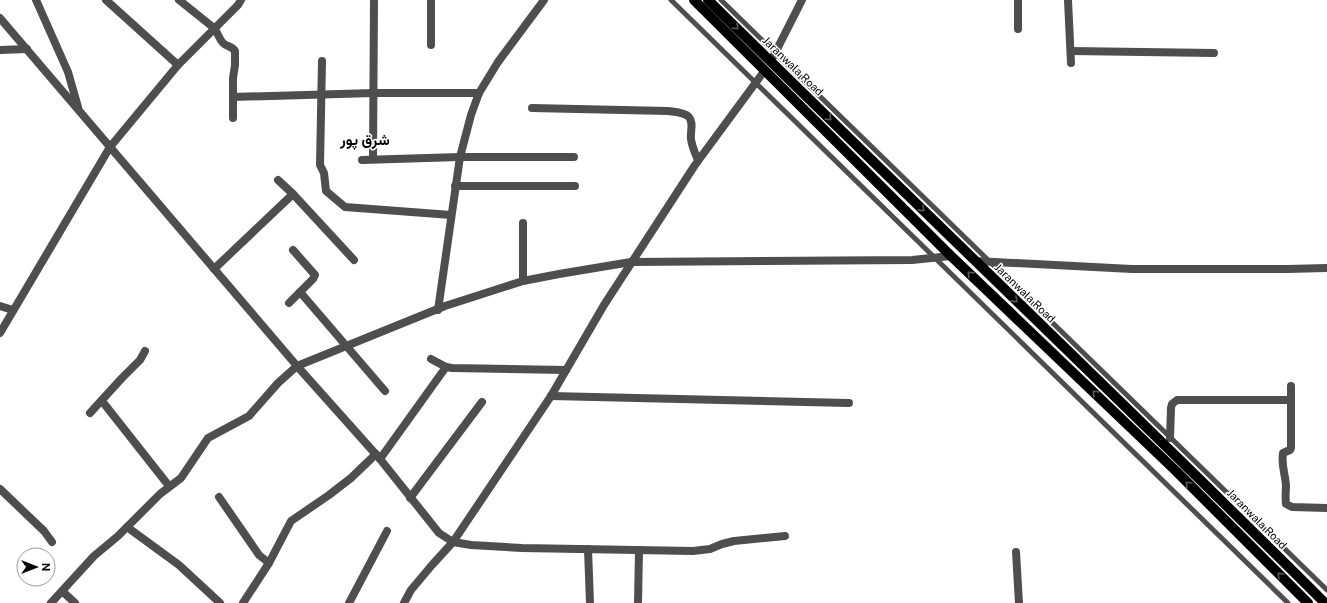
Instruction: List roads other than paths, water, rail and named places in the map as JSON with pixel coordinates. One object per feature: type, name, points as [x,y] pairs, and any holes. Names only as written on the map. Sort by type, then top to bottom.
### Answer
[{"type":"main road","name":"Jaranwala Road","points":[[694,0],[770,61],[951,256],[1176,471],[1308,603]]},
{"type":"main road","name":"Jaranwala Road","points":[[708,0],[1191,470],[1325,603]]},
{"type":"street","points":[[36,0],[68,72],[79,110]]},
{"type":"street","points":[[106,0],[178,65]]},
{"type":"street","points":[[179,0],[214,28],[222,42],[235,51],[233,118]]},
{"type":"street","points":[[0,333],[110,147],[178,65],[238,5],[241,0]]},
{"type":"street","points":[[373,159],[374,0]]},
{"type":"street","points":[[431,0],[431,45]]},
{"type":"street","points":[[438,310],[455,186],[460,157],[471,115],[479,93],[498,62],[544,0]]},
{"type":"street","points":[[404,603],[411,590],[432,564],[453,542],[551,396],[631,262],[698,160],[756,83],[770,61],[802,0]]},
{"type":"street","points":[[1018,0],[1018,29]]},
{"type":"street","points":[[1068,0],[1071,63]]},
{"type":"street","points":[[0,18],[297,366],[378,457],[439,533],[453,542],[522,548],[703,551],[734,541],[785,536]]},
{"type":"street","points":[[0,50],[27,49]]},
{"type":"street","points":[[1071,51],[1214,53]]},
{"type":"street","points":[[322,62],[320,165],[324,173],[325,188],[328,194],[345,207],[451,215]]},
{"type":"street","points":[[233,97],[374,93],[479,93]]},
{"type":"street","points":[[532,108],[668,110],[682,113],[689,117],[691,122],[692,144],[698,160]]},
{"type":"street","points":[[362,160],[460,157],[574,157]]},
{"type":"street","points":[[278,180],[293,194],[354,260]]},
{"type":"street","points":[[455,186],[574,186]]},
{"type":"street","points":[[214,269],[293,194]]},
{"type":"street","points":[[523,223],[523,281]]},
{"type":"street","points":[[289,303],[313,279],[315,275],[293,250]]},
{"type":"street","points":[[51,603],[94,556],[127,527],[160,494],[181,478],[208,438],[249,416],[278,383],[297,366],[346,345],[438,310],[523,281],[631,262],[912,260],[951,256]]},
{"type":"street","points":[[975,261],[1132,268],[1327,268]]},
{"type":"street","points":[[300,292],[385,391]]},
{"type":"street","points":[[0,306],[13,310]]},
{"type":"street","points":[[90,413],[140,360],[145,351]]},
{"type":"street","points":[[431,359],[446,367],[566,370]]},
{"type":"street","points":[[243,603],[269,563],[291,521],[378,457],[446,367]]},
{"type":"street","points":[[1291,386],[1291,448],[1283,453],[1282,456],[1282,469],[1286,484],[1286,504],[1292,507],[1327,508]]},
{"type":"street","points":[[551,396],[849,403]]},
{"type":"street","points":[[1170,438],[1171,408],[1172,404],[1177,400],[1291,400]]},
{"type":"street","points":[[102,402],[169,486]]},
{"type":"street","points":[[410,498],[482,402]]},
{"type":"street","points":[[0,489],[44,531],[52,542]]},
{"type":"street","points":[[219,497],[259,555],[269,563]]},
{"type":"street","points":[[127,527],[179,565],[220,603]]},
{"type":"street","points":[[349,603],[387,531]]},
{"type":"street","points":[[588,549],[590,603]]},
{"type":"street","points":[[638,603],[639,550]]},
{"type":"street","points":[[1016,552],[1019,603]]},
{"type":"street","points":[[62,591],[75,603]]},
{"type":"lane","points":[[671,0],[1288,603]]},
{"type":"lane","points":[[721,0],[770,61],[990,261],[1327,590]]},
{"type":"district","name":"شرق پور","points":[[365,140]]}]
